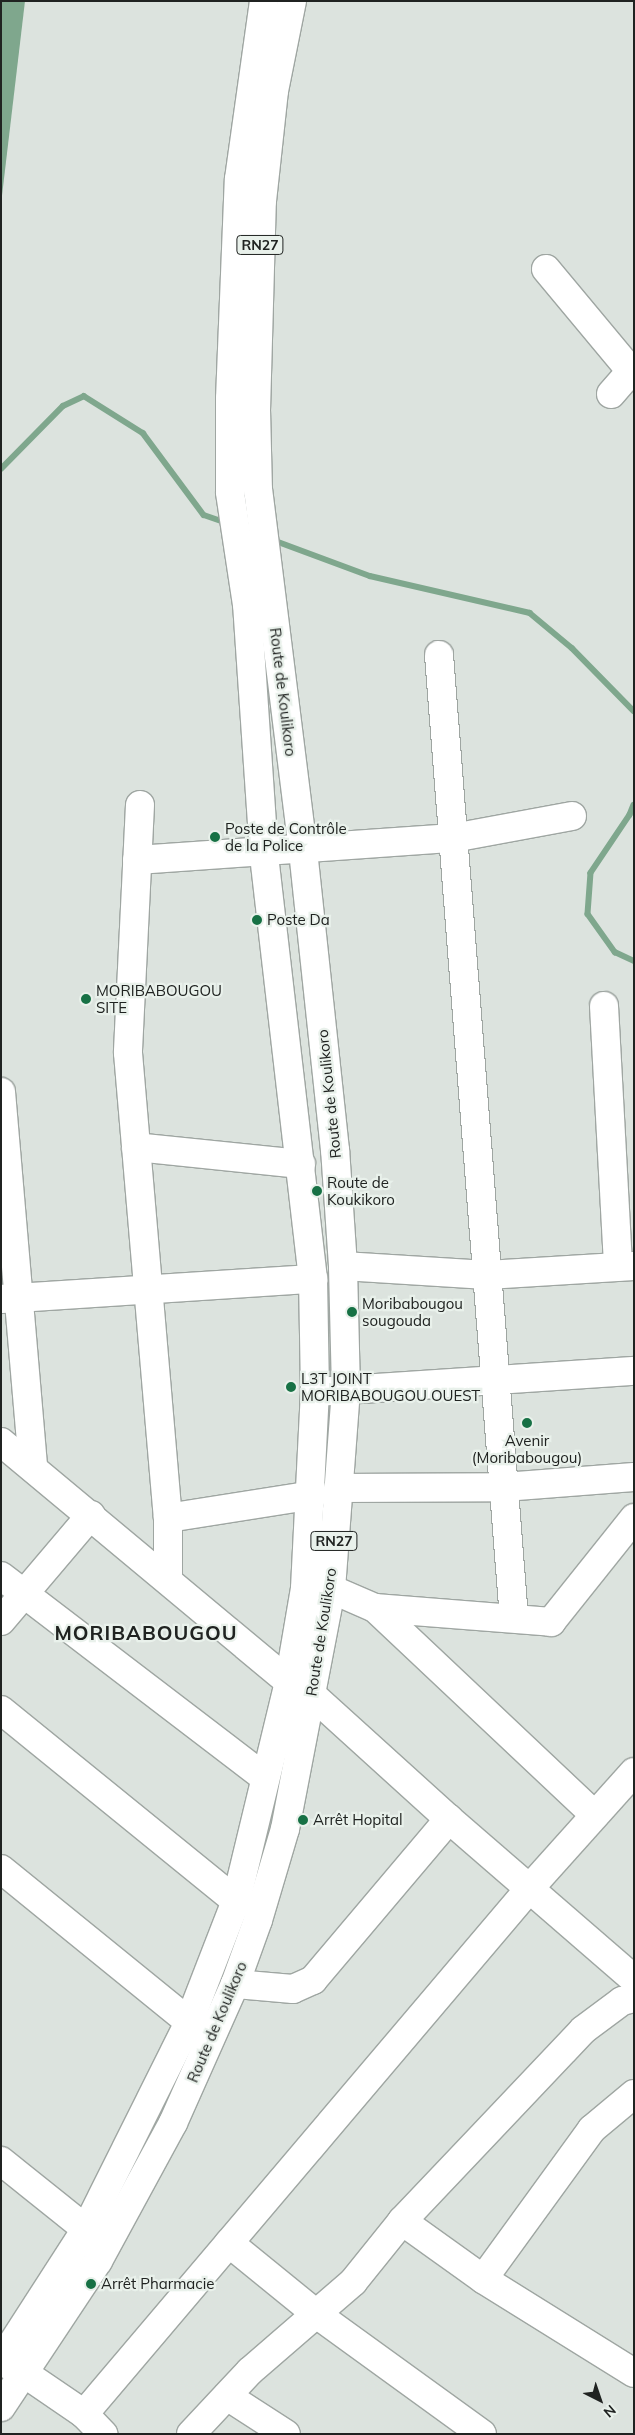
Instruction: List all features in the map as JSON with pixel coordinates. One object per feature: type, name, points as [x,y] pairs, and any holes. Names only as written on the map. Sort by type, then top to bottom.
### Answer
[{"type":"street","name":"Route de Koulikoro","points":[[1,2407],[9,2365],[86,2229],[189,2022],[236,1900],[265,1778],[300,1688],[331,1589],[346,1390],[343,1266],[335,1150],[303,850],[259,605],[230,492],[230,390],[240,179],[264,1]]},
{"type":"street","name":"Route de Koulikoro","points":[[9,2365],[98,2261],[168,2132],[234,1984],[258,1920],[285,1829],[300,1688],[312,1495],[315,1392],[313,1279],[264,854],[256,359],[262,201],[274,91],[292,1]]},
{"type":"street","points":[[546,269],[632,370],[611,394]]},
{"type":"street","points":[[439,655],[514,1618]]},
{"type":"street","points":[[140,805],[128,1053],[168,1518],[168,1580]]},
{"type":"street","points":[[137,860],[264,854],[453,838],[572,816]]},
{"type":"street","points":[[343,1266],[488,1275],[626,1266],[604,1006]]},
{"type":"street","points":[[1,1092],[10,1298],[33,1468]]},
{"type":"street","points":[[136,1147],[301,1164]]},
{"type":"street","points":[[10,1298],[313,1279]]},
{"type":"street","points":[[315,1392],[634,1371]]},
{"type":"street","points":[[1,1442],[300,1688],[634,1979]]},
{"type":"street","points":[[338,1488],[504,1487],[634,1477]]},
{"type":"street","points":[[168,1518],[312,1495]]},
{"type":"street","points":[[1,1622],[90,1515]]},
{"type":"street","points":[[331,1589],[375,1608],[551,1622],[634,1518]]},
{"type":"street","points":[[1,1576],[265,1778]]},
{"type":"street","points":[[375,1608],[595,1815]]},
{"type":"street","points":[[1,1710],[236,1900]]},
{"type":"street","points":[[9,2365],[92,2427],[229,2243],[529,1889],[634,1772]]},
{"type":"street","points":[[234,1984],[293,1990],[313,1980],[449,1819]]},
{"type":"street","points":[[1,1869],[189,2022]]},
{"type":"street","points":[[191,2434],[256,2364],[353,2282],[402,2221],[584,2030],[622,2001],[634,1998]]},
{"type":"street","points":[[483,2280],[592,2129],[634,2094]]},
{"type":"street","points":[[1,2161],[86,2229]]},
{"type":"street","points":[[402,2221],[483,2280],[634,2373]]},
{"type":"street","points":[[229,2243],[315,2313],[482,2434]]},
{"type":"street","points":[[227,2396],[286,2434]]},
{"type":"shaded area","points":[[1,1],[25,1],[1,204]]},
{"type":"waterway","points":[[1,469],[63,406],[84,396],[143,433],[204,515],[227,523]]},
{"type":"waterway","points":[[273,540],[370,576],[530,613],[572,648],[634,711]]},
{"type":"waterway","points":[[634,805],[630,815],[591,873],[588,914],[615,952],[634,961]]},
{"type":"place","name":"Poste de Contrôle de la Police","points":[[215,837]]},
{"type":"place","name":"Poste Da","points":[[257,920]]},
{"type":"place","name":"MORIBABOUGOU SITE","points":[[86,999]]},
{"type":"place","name":"Route de Koukikoro","points":[[317,1191]]},
{"type":"place","name":"Moribabougou sougouda","points":[[352,1312]]},
{"type":"place","name":"L3T JOINT MORIBABOUGOU OUEST","points":[[291,1387]]},
{"type":"place","name":"Avenir (Moribabougou)","points":[[527,1423]]},
{"type":"place","name":"Arrêt Hopital","points":[[303,1820]]},
{"type":"place","name":"Arrêt Pharmacie","points":[[91,2284]]},
{"type":"district","name":"MORIBABOUGOU","points":[[146,1632]]}]
